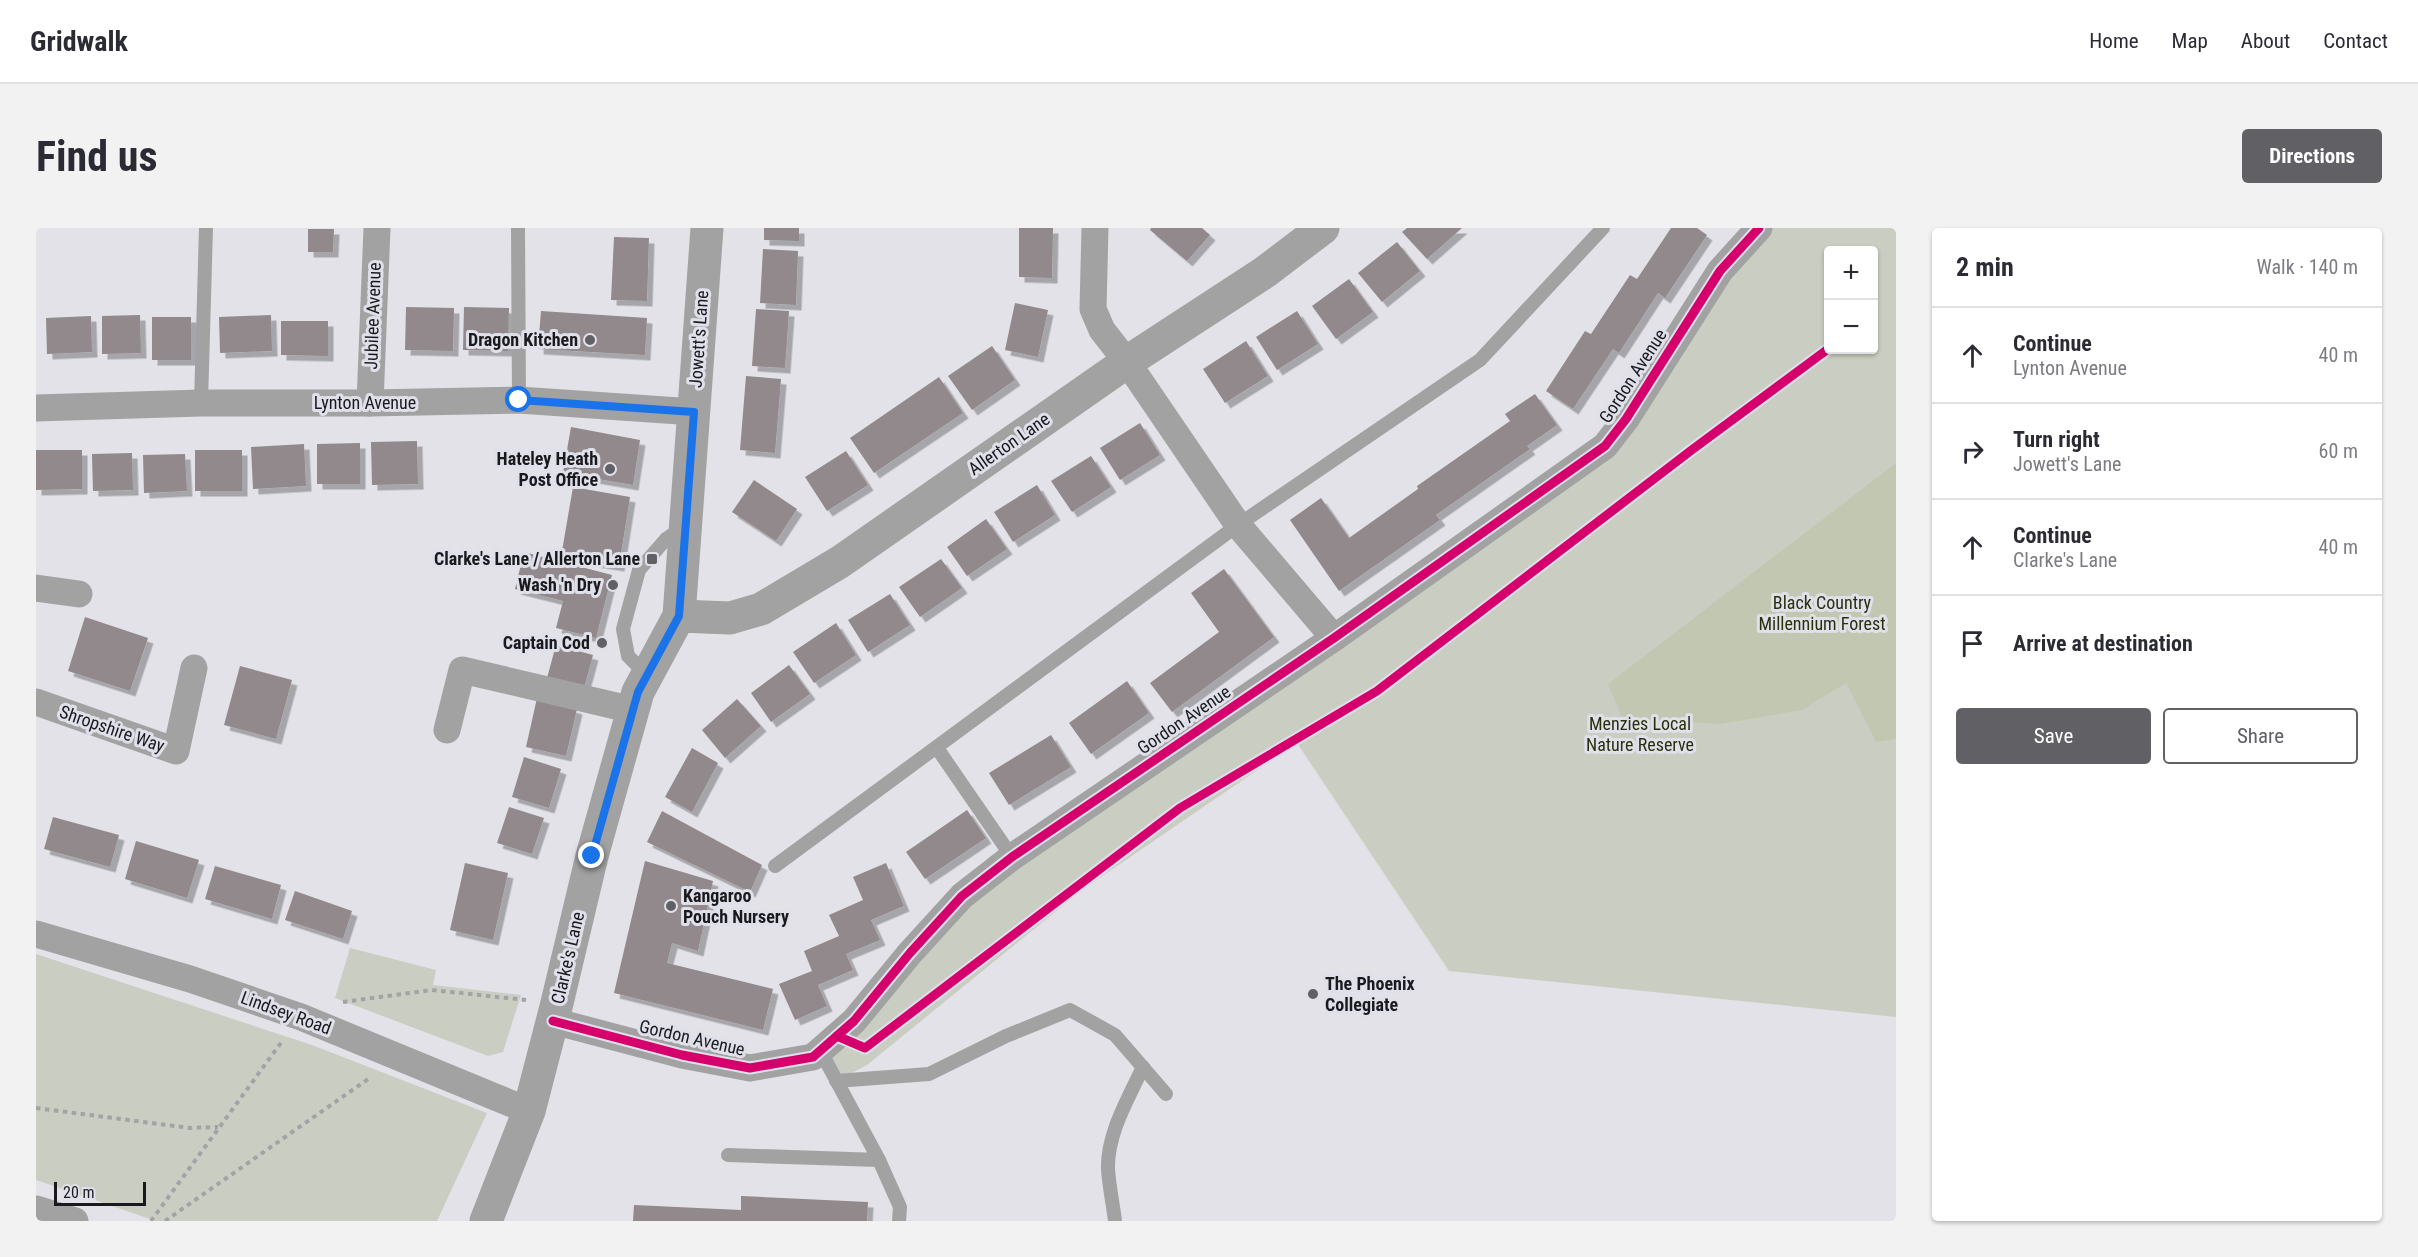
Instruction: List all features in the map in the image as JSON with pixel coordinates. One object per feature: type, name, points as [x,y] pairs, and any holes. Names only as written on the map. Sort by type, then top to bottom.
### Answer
[{"type":"street","name":"Jubilee Avenue","points":[[370,404],[377,228]]},
{"type":"street","name":"Jowett's Lane","points":[[639,692],[679,616],[706,228]]},
{"type":"street","points":[[1095,228],[1093,309],[1102,330],[1127,362],[1238,525],[1334,638]]},
{"type":"street","name":"Allerton Lane","points":[[679,616],[730,618],[761,609],[840,562],[1127,362],[1264,272],[1323,228]]},
{"type":"street","name":"Gordon Avenue","points":[[555,1012],[682,1055],[750,1068],[813,1057],[854,1021],[910,953],[962,896],[1012,857],[1334,638],[1605,446],[1626,419],[1720,271],[1759,228]]},
{"type":"street","name":"Lynton Avenue","points":[[36,408],[201,403],[370,404],[519,400],[694,412]]},
{"type":"street","points":[[36,588],[79,594]]},
{"type":"street","name":"Shropshire Way","points":[[36,702],[176,751],[194,668]]},
{"type":"street","points":[[447,730],[462,670],[639,692]]},
{"type":"street","name":"Clarke's Lane","points":[[486,1221],[529,1111],[592,856],[639,692]]},
{"type":"street","name":"Lindsey Road","points":[[36,934],[190,980],[301,1017],[529,1111]]},
{"type":"lane","points":[[201,403],[206,228]]},
{"type":"lane","points":[[518,228],[519,400]]},
{"type":"lane","points":[[775,867],[1238,525],[1480,360],[1603,228]]},
{"type":"lane","points":[[639,692],[628,656],[623,629],[639,570],[666,539],[686,525]]},
{"type":"lane","points":[[937,748],[1012,857]]},
{"type":"lane","points":[[836,1081],[929,1074],[1006,1036],[1070,1010],[1114,1035],[1166,1094]]},
{"type":"lane","points":[[820,1050],[879,1160],[900,1207],[900,1221]]},
{"type":"lane","points":[[1115,1221],[1108,1169],[1112,1141],[1125,1105],[1143,1067]]},
{"type":"lane","points":[[728,1155],[879,1160]]},
{"type":"path","points":[[151,1221],[301,1017],[344,1001],[432,990],[555,1012]]},
{"type":"path","points":[[165,1221],[400,1057]]},
{"type":"path","points":[[36,1108],[190,1128],[219,1126]]},
{"type":"green space","name":"Menzies Local Nature Reserve","points":[[1759,228],[1896,228],[1896,1017],[1449,971],[1297,743],[1082,890],[867,1065],[836,1081],[820,1050],[962,896],[1605,446]]},
{"type":"green space","name":"Black Country Millennium Forest","points":[[1896,463],[1896,739],[1876,742],[1846,683],[1802,710],[1720,724],[1622,718],[1608,684]]},
{"type":"green space","points":[[350,948],[436,970],[433,985],[521,995],[503,1052],[488,1056],[335,998]]},
{"type":"green space","points":[[36,954],[312,1045],[487,1113],[437,1221],[156,1221],[36,1180]]},
{"type":"building","points":[[764,228],[799,228],[799,241],[764,240]]},
{"type":"building","points":[[1019,228],[1053,228],[1052,278],[1019,277]]},
{"type":"building","points":[[1151,228],[1202,228],[1210,235],[1187,261],[1150,230]]},
{"type":"building","points":[[1407,228],[1462,228],[1427,259],[1402,232]]},
{"type":"building","points":[[1671,228],[1697,228],[1707,235],[1665,298],[1658,293],[1619,353],[1613,349],[1573,409],[1546,391],[1585,331],[1591,334],[1630,275],[1637,279]]},
{"type":"building","points":[[308,229],[334,229],[333,252],[308,252]]},
{"type":"building","points":[[614,237],[649,238],[647,301],[611,300]]},
{"type":"building","points":[[1397,242],[1420,271],[1382,302],[1358,273]]},
{"type":"building","points":[[763,249],[798,251],[796,305],[760,303]]},
{"type":"building","points":[[1349,279],[1373,312],[1336,339],[1312,306]]},
{"type":"building","points":[[1015,303],[1048,310],[1038,357],[1005,350]]},
{"type":"building","points":[[406,307],[454,308],[453,351],[405,350]]},
{"type":"building","points":[[464,307],[509,308],[508,351],[463,350]]},
{"type":"building","points":[[756,309],[789,311],[785,368],[752,366]]},
{"type":"building","points":[[541,311],[647,318],[645,355],[538,349]]},
{"type":"building","points":[[1297,311],[1318,344],[1277,370],[1256,337]]},
{"type":"building","points":[[140,315],[141,353],[102,354],[102,316]]},
{"type":"building","points":[[271,315],[272,351],[220,353],[219,317]]},
{"type":"building","points":[[91,316],[92,352],[47,354],[46,318]]},
{"type":"building","points":[[152,317],[191,317],[191,360],[152,360]]},
{"type":"building","points":[[281,321],[328,321],[328,356],[281,355]]},
{"type":"building","points":[[1246,341],[1268,376],[1225,403],[1203,369]]},
{"type":"building","points":[[992,346],[1015,380],[972,410],[948,376]]},
{"type":"building","points":[[746,376],[781,379],[775,453],[740,450]]},
{"type":"building","points":[[939,377],[963,413],[874,473],[850,438]]},
{"type":"building","points":[[1535,394],[1557,425],[1527,446],[1530,449],[1436,515],[1440,520],[1339,591],[1290,520],[1321,498],[1349,538],[1418,489],[1417,486],[1510,421],[1505,414]]},
{"type":"building","points":[[1140,423],[1160,455],[1120,480],[1100,448]]},
{"type":"building","points":[[571,427],[640,440],[633,485],[563,473]]},
{"type":"building","points":[[417,441],[418,484],[372,485],[371,442]]},
{"type":"building","points":[[360,443],[360,484],[317,484],[317,444]]},
{"type":"building","points":[[304,444],[306,486],[253,489],[251,447]]},
{"type":"building","points":[[36,450],[82,450],[82,489],[36,490]]},
{"type":"building","points":[[195,450],[242,450],[242,491],[195,491]]},
{"type":"building","points":[[846,451],[868,485],[827,511],[805,477]]},
{"type":"building","points":[[132,453],[133,490],[93,491],[92,454]]},
{"type":"building","points":[[185,454],[187,491],[144,493],[143,455]]},
{"type":"building","points":[[1091,456],[1111,487],[1072,512],[1051,481]]},
{"type":"building","points":[[754,480],[797,509],[776,541],[732,512]]},
{"type":"building","points":[[1037,485],[1055,515],[1013,542],[994,512]]},
{"type":"building","points":[[573,487],[630,497],[619,566],[561,557]]},
{"type":"building","points":[[986,519],[1007,549],[967,576],[947,547]]},
{"type":"building","points":[[524,552],[612,575],[596,638],[556,628],[563,601],[515,589]]},
{"type":"building","points":[[941,559],[962,588],[920,617],[899,587]]},
{"type":"building","points":[[1224,569],[1274,637],[1172,712],[1150,683],[1219,632],[1191,593]]},
{"type":"building","points":[[890,594],[910,625],[868,652],[848,620]]},
{"type":"building","points":[[85,617],[148,638],[130,691],[68,671]]},
{"type":"building","points":[[836,623],[856,655],[814,683],[793,652]]},
{"type":"building","points":[[556,645],[593,655],[584,688],[547,678]]},
{"type":"building","points":[[789,665],[810,694],[771,722],[751,693]]},
{"type":"building","points":[[240,666],[292,680],[276,739],[224,725]]},
{"type":"building","points":[[1127,681],[1149,713],[1091,754],[1069,723]]},
{"type":"building","points":[[537,698],[577,709],[566,756],[526,747]]},
{"type":"building","points":[[737,699],[761,726],[725,758],[702,730]]},
{"type":"building","points":[[1051,735],[1071,767],[1009,805],[989,773]]},
{"type":"building","points":[[692,748],[718,763],[692,812],[665,797]]},
{"type":"building","points":[[524,757],[561,769],[549,808],[512,797]]},
{"type":"building","points":[[509,807],[544,818],[532,854],[497,843]]},
{"type":"building","points":[[967,810],[986,838],[925,879],[906,852]]},
{"type":"building","points":[[662,811],[762,865],[750,892],[647,842]]},
{"type":"building","points":[[53,817],[119,835],[110,867],[44,849]]},
{"type":"building","points":[[136,841],[199,860],[187,898],[125,879]]},
{"type":"building","points":[[645,861],[713,881],[698,951],[672,943],[667,963],[773,989],[763,1030],[614,993]]},
{"type":"building","points":[[465,863],[508,873],[493,940],[450,930]]},
{"type":"building","points":[[886,863],[904,906],[871,920],[880,940],[846,954],[853,970],[818,985],[827,1006],[795,1020],[779,984],[812,971],[804,951],[839,936],[829,915],[863,900],[853,877]]},
{"type":"building","points":[[215,866],[281,885],[272,919],[205,899]]},
{"type":"building","points":[[295,891],[352,911],[343,939],[285,920]]},
{"type":"building","points":[[741,1196],[868,1202],[867,1221],[633,1221],[634,1205],[741,1210]]},
{"type":"cycle path","points":[[553,1021],[682,1055],[750,1068],[813,1057],[854,1021],[910,953],[962,896],[1012,857],[1334,638],[1605,446],[1626,419],[1720,271],[1759,228]]},
{"type":"cycle path","points":[[837,1036],[865,1048],[1180,808],[1377,691],[1693,449],[1824,352]]},
{"type":"place","name":"Dragon Kitchen","points":[[590,340]]},
{"type":"place","name":"Hateley Heath Post Office","points":[[610,469]]},
{"type":"place","name":"Clarke's Lane / Allerton Lane","points":[[652,559]]},
{"type":"place","name":"Wash 'n Dry","points":[[613,585]]},
{"type":"place","name":"Captain Cod","points":[[602,643]]},
{"type":"place","name":"Kangaroo Pouch Nursery","points":[[671,906]]},
{"type":"place","name":"The Phoenix Collegiate","points":[[1313,994]]},
{"type":"route","points":[[519,400],[694,412],[679,616],[638,692],[592,856]]}]
